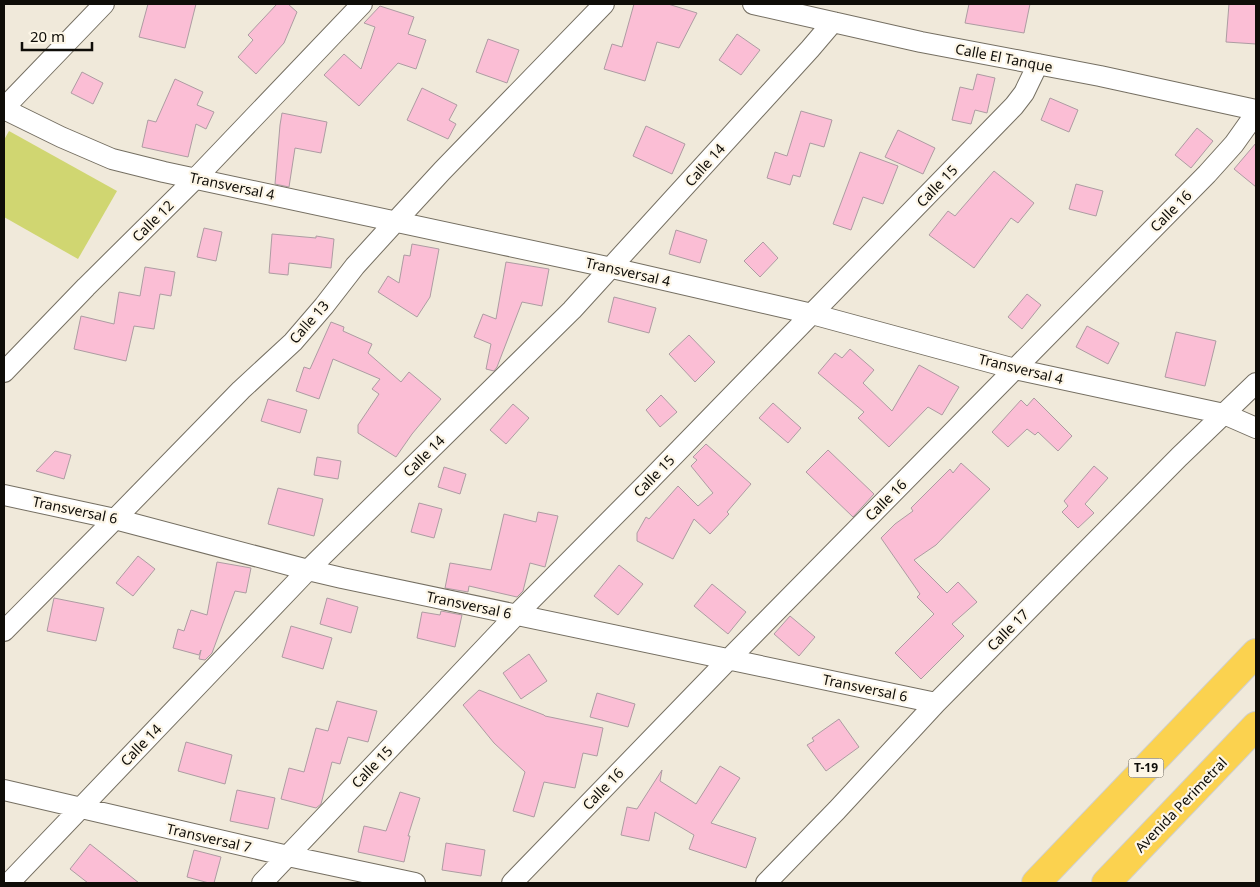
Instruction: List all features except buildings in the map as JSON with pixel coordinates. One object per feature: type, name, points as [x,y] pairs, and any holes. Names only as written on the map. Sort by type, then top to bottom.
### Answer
[{"type":"highway","name":"T-19","points":[[1036,883],[1256,653]]},
{"type":"highway","name":"Avenida Perimetral","points":[[1106,883],[1256,726]]},
{"type":"street","points":[[4,109],[104,4]]},
{"type":"street","name":"Calle 12","points":[[4,372],[86,287],[196,179],[362,4]]},
{"type":"street","name":"Calle 13","points":[[4,631],[116,519],[240,390],[293,342],[355,266],[442,171],[604,4]]},
{"type":"street","name":"Calle El Tanque","points":[[753,4],[921,42],[1100,76],[1256,111]]},
{"type":"street","name":"Calle 14","points":[[9,883],[308,570],[572,310],[833,22]]},
{"type":"street","name":"Calle 15","points":[[262,883],[516,615],[1014,106],[1024,93],[1038,64]]},
{"type":"street","name":"Transversal 4","points":[[4,109],[112,159],[196,179],[612,268],[812,314],[1015,369],[1224,414],[1256,428]]},
{"type":"street","name":"Calle 16","points":[[512,883],[1207,174],[1234,144],[1256,111]]},
{"type":"street","name":"Calle 17","points":[[766,883],[936,703],[1179,457],[1256,383]]},
{"type":"street","name":"Transversal 6","points":[[4,495],[116,519],[308,570],[936,703]]},
{"type":"street","name":"Transversal 7","points":[[4,790],[288,856],[416,883]]},
{"type":"green space","points":[[9,131],[117,191],[78,259],[4,217],[4,140]]}]
